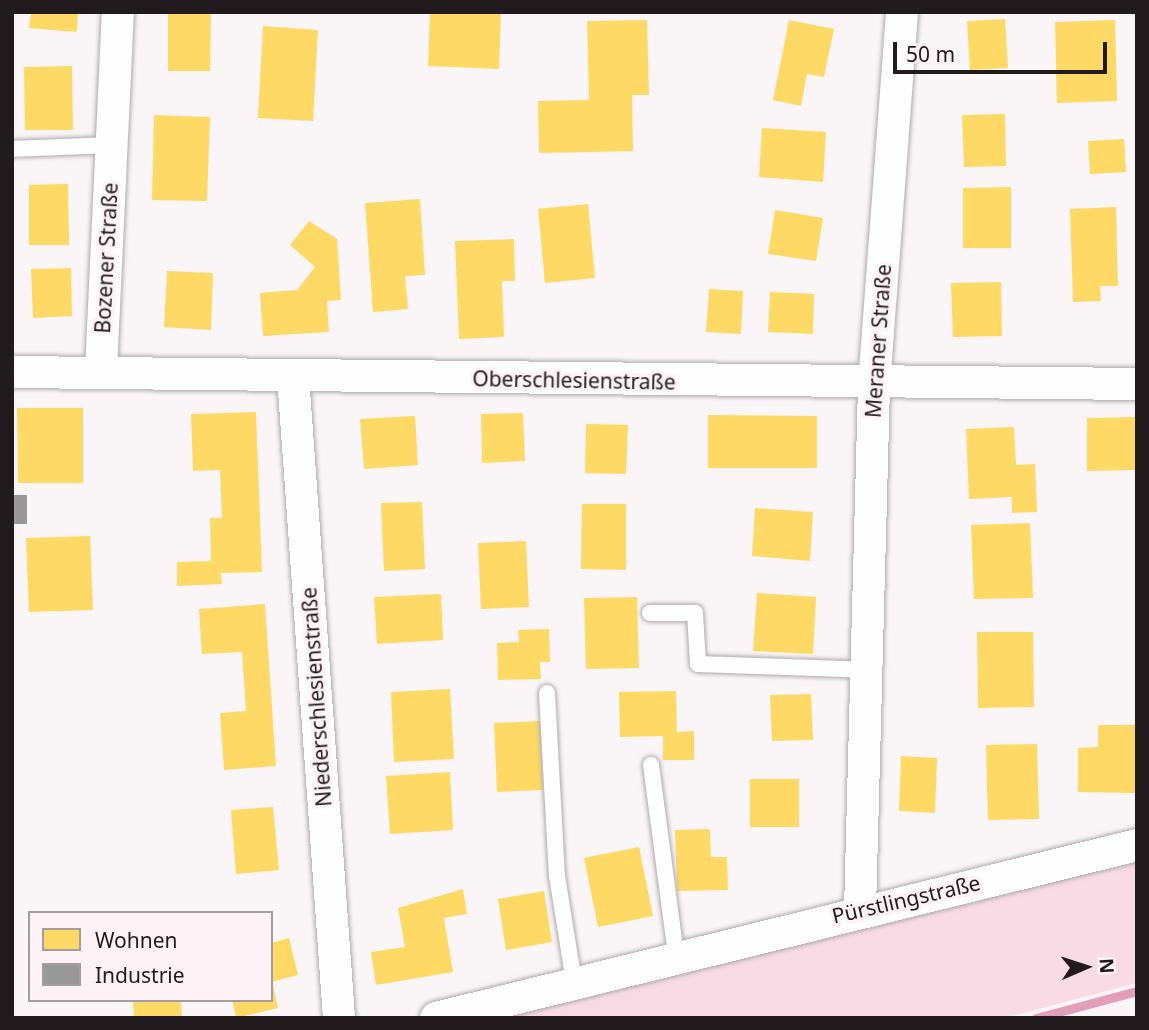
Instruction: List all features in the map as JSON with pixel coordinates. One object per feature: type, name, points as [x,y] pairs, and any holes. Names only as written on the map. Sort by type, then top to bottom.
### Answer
[{"type":"street","name":"Bozener Straße","points":[[101,370],[118,12]]},
{"type":"street","name":"Meraner Straße","points":[[860,909],[874,385],[902,12]]},
{"type":"street","name":"Oberschlesienstraße","points":[[12,372],[101,370],[293,376],[874,385],[1137,384]]},
{"type":"street","name":"Niederschlesienstraße","points":[[293,376],[339,1018]]},
{"type":"street","name":"Pürstlingstraße","points":[[436,1018],[860,909],[1137,845]]},
{"type":"lane","points":[[12,149],[111,145]]},
{"type":"lane","points":[[650,613],[695,613],[698,664],[866,670]]},
{"type":"lane","points":[[547,693],[557,876],[574,982]]},
{"type":"lane","points":[[651,765],[676,956]]},
{"type":"shaded area","points":[[1137,857],[1137,983],[1005,1018],[490,1018]]},
{"type":"building: Wohnen","points":[[31,12],[78,12],[77,32],[29,28]]},
{"type":"building: Wohnen","points":[[168,12],[211,12],[210,71],[168,71]]},
{"type":"building: Wohnen","points":[[430,12],[501,14],[499,69],[428,66]]},
{"type":"building: Wohnen","points":[[1005,19],[1008,68],[970,70],[967,21]]},
{"type":"building: Wohnen","points":[[647,20],[649,95],[632,95],[633,151],[539,153],[538,101],[589,100],[587,21]]},
{"type":"building: Wohnen","points":[[789,20],[834,29],[824,77],[807,74],[801,106],[773,100]]},
{"type":"building: Wohnen","points":[[1115,20],[1117,101],[1057,103],[1055,22]]},
{"type":"building: Wohnen","points":[[263,26],[318,30],[313,121],[258,118]]},
{"type":"building: Wohnen","points":[[72,66],[73,130],[25,130],[24,67]]},
{"type":"building: Wohnen","points":[[1005,114],[1006,166],[964,167],[962,115]]},
{"type":"building: Wohnen","points":[[154,115],[210,117],[207,201],[152,200]]},
{"type":"building: Wohnen","points":[[762,128],[826,132],[823,182],[759,177]]},
{"type":"building: Wohnen","points":[[1124,139],[1126,172],[1090,174],[1088,141]]},
{"type":"building: Wohnen","points":[[68,184],[69,245],[29,245],[29,185]]},
{"type":"building: Wohnen","points":[[1011,187],[1011,248],[963,248],[963,188]]},
{"type":"building: Wohnen","points":[[420,199],[425,275],[405,276],[408,309],[373,312],[365,203]]},
{"type":"building: Wohnen","points":[[588,204],[595,278],[545,283],[538,209]]},
{"type":"building: Wohnen","points":[[1116,207],[1118,286],[1100,286],[1101,301],[1073,302],[1070,209]]},
{"type":"building: Wohnen","points":[[775,210],[823,218],[816,261],[768,254]]},
{"type":"building: Wohnen","points":[[309,221],[337,239],[341,300],[327,301],[329,332],[263,336],[260,293],[297,290],[315,267],[290,245]]},
{"type":"building: Wohnen","points":[[514,239],[515,281],[502,281],[504,337],[459,339],[455,241]]},
{"type":"building: Wohnen","points":[[71,268],[72,316],[33,318],[31,269]]},
{"type":"building: Wohnen","points":[[167,271],[213,273],[211,330],[164,327]]},
{"type":"building: Wohnen","points":[[1001,282],[1002,336],[953,337],[951,283]]},
{"type":"building: Wohnen","points":[[709,289],[743,291],[741,334],[706,332]]},
{"type":"building: Wohnen","points":[[770,292],[814,294],[813,334],[768,332]]},
{"type":"building: Wohnen","points":[[17,408],[83,408],[83,483],[18,483]]},
{"type":"building: Wohnen","points":[[256,412],[262,572],[221,573],[222,584],[177,586],[177,562],[211,561],[210,518],[222,518],[220,470],[193,471],[191,414]]},
{"type":"building: Wohnen","points":[[523,413],[525,461],[482,463],[481,414]]},
{"type":"building: Wohnen","points":[[708,415],[817,416],[817,468],[708,468]]},
{"type":"building: Wohnen","points":[[415,416],[418,465],[364,469],[360,419]]},
{"type":"building: Wohnen","points":[[1135,417],[1137,470],[1087,471],[1087,418]]},
{"type":"building: Wohnen","points":[[586,424],[628,425],[626,474],[585,473]]},
{"type":"building: Wohnen","points":[[1014,427],[1016,465],[1035,464],[1037,512],[1012,513],[1012,497],[969,499],[966,429]]},
{"type":"building: Wohnen","points":[[422,502],[425,569],[384,571],[381,503]]},
{"type":"building: Wohnen","points":[[582,504],[626,504],[626,570],[581,569]]},
{"type":"building: Wohnen","points":[[755,508],[813,512],[810,561],[752,556]]},
{"type":"building: Wohnen","points":[[1030,523],[1033,598],[974,599],[971,525]]},
{"type":"building: Wohnen","points":[[90,536],[93,610],[29,612],[26,538]]},
{"type":"building: Wohnen","points":[[526,541],[529,607],[481,609],[478,543]]},
{"type":"building: Wohnen","points":[[757,593],[816,597],[813,654],[753,651]]},
{"type":"building: Wohnen","points":[[441,594],[443,640],[377,644],[374,597]]},
{"type":"building: Wohnen","points":[[637,597],[639,668],[586,669],[584,598]]},
{"type":"building: Wohnen","points":[[265,604],[276,766],[224,770],[220,713],[246,711],[242,652],[202,654],[199,609]]},
{"type":"building: Wohnen","points":[[549,629],[550,662],[540,662],[541,679],[498,680],[497,643],[519,642],[518,630]]},
{"type":"building: Wohnen","points":[[977,632],[1033,632],[1034,707],[978,708]]},
{"type":"building: Wohnen","points":[[450,689],[454,759],[394,762],[391,692]]},
{"type":"building: Wohnen","points":[[676,691],[677,732],[694,731],[694,760],[663,760],[663,736],[620,737],[619,692]]},
{"type":"building: Wohnen","points":[[811,694],[813,740],[772,741],[770,695]]},
{"type":"building: Wohnen","points":[[540,721],[543,790],[497,792],[494,723]]},
{"type":"building: Wohnen","points":[[1098,725],[1137,725],[1137,793],[1078,792],[1078,748],[1098,747]]},
{"type":"building: Wohnen","points":[[1037,744],[1039,819],[988,820],[986,745]]},
{"type":"building: Wohnen","points":[[901,756],[937,758],[935,813],[899,811]]},
{"type":"building: Wohnen","points":[[450,772],[453,830],[390,834],[386,776]]},
{"type":"building: Wohnen","points":[[750,779],[799,779],[799,827],[750,827]]},
{"type":"building: Wohnen","points":[[273,807],[279,870],[236,874],[231,810]]},
{"type":"building: Wohnen","points":[[710,829],[711,857],[727,857],[728,890],[677,891],[675,830]]},
{"type":"building: Wohnen","points":[[639,847],[653,916],[598,927],[584,858]]},
{"type":"building: Wohnen","points":[[463,889],[467,914],[444,918],[453,972],[376,985],[371,952],[405,947],[398,908]]},
{"type":"building: Wohnen","points":[[544,891],[552,942],[506,950],[498,899]]},
{"type":"building: Wohnen","points":[[289,938],[298,975],[273,981],[273,942]]},
{"type":"building: Wohnen","points":[[273,986],[278,1008],[236,1018],[232,1002],[273,1002]]},
{"type":"building: Wohnen","points":[[133,1002],[181,1002],[182,1018],[134,1018]]},
{"type":"building: Industrie","points":[[12,495],[27,495],[27,524],[12,524]]},
{"type":"waterway","points":[[1036,1018],[1137,991]]}]
